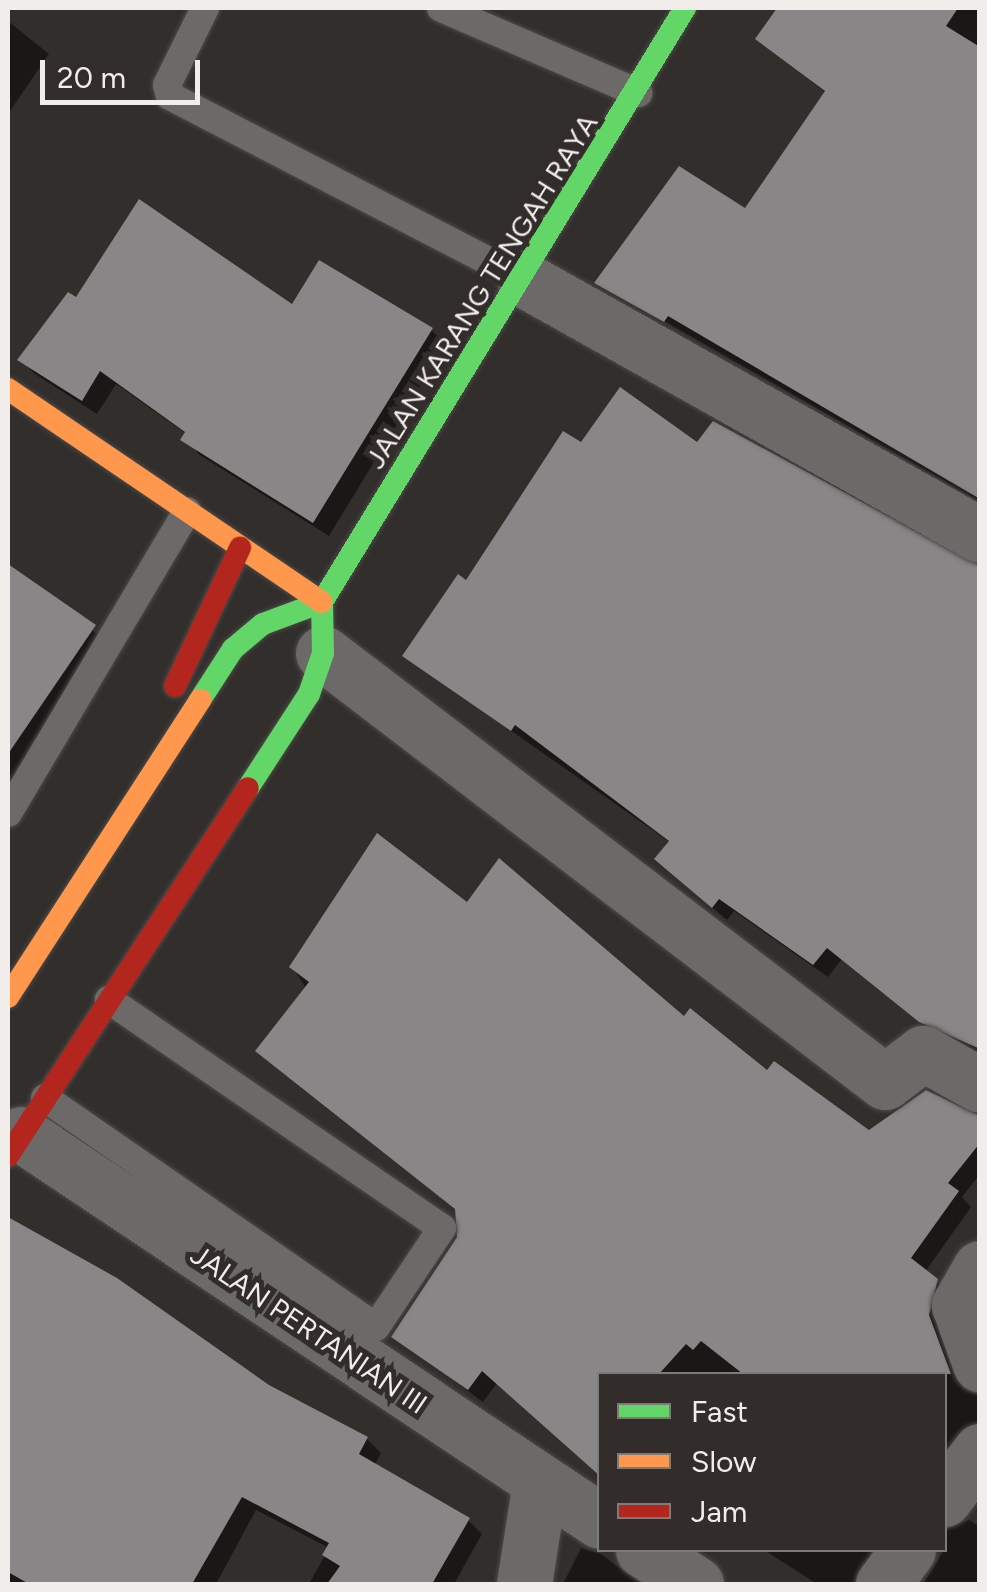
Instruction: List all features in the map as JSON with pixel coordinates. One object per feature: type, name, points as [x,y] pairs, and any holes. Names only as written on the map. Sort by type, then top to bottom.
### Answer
[{"type":"main road","name":"JALAN KARANG TENGAH RAYA","points":[[24,1130],[308,694],[322,627],[685,8]]},
{"type":"main road","points":[[8,389],[240,548],[322,627]]},
{"type":"main road","points":[[153,775],[162,710],[240,548]]},
{"type":"main road","points":[[8,997],[233,650],[263,624],[322,627]]},
{"type":"main road","points":[[101,854],[174,903]]},
{"type":"street","points":[[525,280],[980,536]]},
{"type":"street","points":[[322,627],[885,1082],[923,1053],[980,1085]]},
{"type":"street","name":"JALAN PERTANIAN III","points":[[24,1130],[597,1519]]},
{"type":"street","points":[[980,1268],[958,1305],[980,1364]]},
{"type":"street","points":[[947,1496],[980,1451]]},
{"type":"street","points":[[524,1584],[540,1482]]},
{"type":"street","points":[[646,1552],[696,1584]]},
{"type":"street","points":[[883,1584],[907,1552]]},
{"type":"lane","points":[[205,8],[167,85],[170,96],[525,280]]},
{"type":"lane","points":[[441,8],[638,93]]},
{"type":"lane","points":[[8,813],[187,511]]},
{"type":"lane","points":[[24,1130],[376,1326],[442,1228],[109,1000]]},
{"type":"building","points":[[777,8],[958,8],[946,26],[980,47],[980,499],[668,316],[664,322],[594,283],[679,166],[745,208],[825,91],[755,39]]},
{"type":"building","points":[[139,199],[292,304],[319,260],[433,328],[313,523],[180,440],[185,432],[100,371],[82,401],[17,360],[68,292],[76,297]]},
{"type":"building","points":[[620,387],[697,442],[713,421],[980,566],[980,1049],[919,1022],[827,948],[813,965],[719,899],[712,908],[654,859],[669,841],[515,725],[511,731],[402,656],[458,574],[466,580],[563,431],[581,442]]},
{"type":"building","points":[[8,564],[96,625],[8,754]]},
{"type":"building","points":[[377,833],[467,902],[499,858],[684,1016],[690,1008],[767,1070],[774,1061],[869,1130],[926,1090],[980,1116],[980,1143],[948,1183],[959,1191],[911,1258],[938,1279],[929,1315],[951,1374],[740,1372],[701,1341],[693,1350],[686,1344],[661,1372],[597,1372],[597,1473],[482,1371],[468,1390],[391,1337],[457,1237],[455,1209],[255,1051],[309,982],[289,967]]},
{"type":"building","points":[[8,1217],[117,1278],[269,1385],[368,1437],[359,1454],[470,1518],[432,1584],[327,1584],[340,1566],[322,1555],[329,1543],[242,1497],[192,1584],[29,1584],[8,1572]]},
{"type":"traffic: fast","points":[[248,788],[309,694],[323,653],[322,602],[685,8]]},
{"type":"traffic: fast","points":[[200,700],[233,649],[263,624],[322,602]]},
{"type":"traffic: slow","points":[[8,389],[322,602]]},
{"type":"traffic: slow","points":[[8,997],[200,700]]},
{"type":"traffic: jam","points":[[175,686],[240,548]]},
{"type":"traffic: jam","points":[[8,1156],[248,788]]}]
